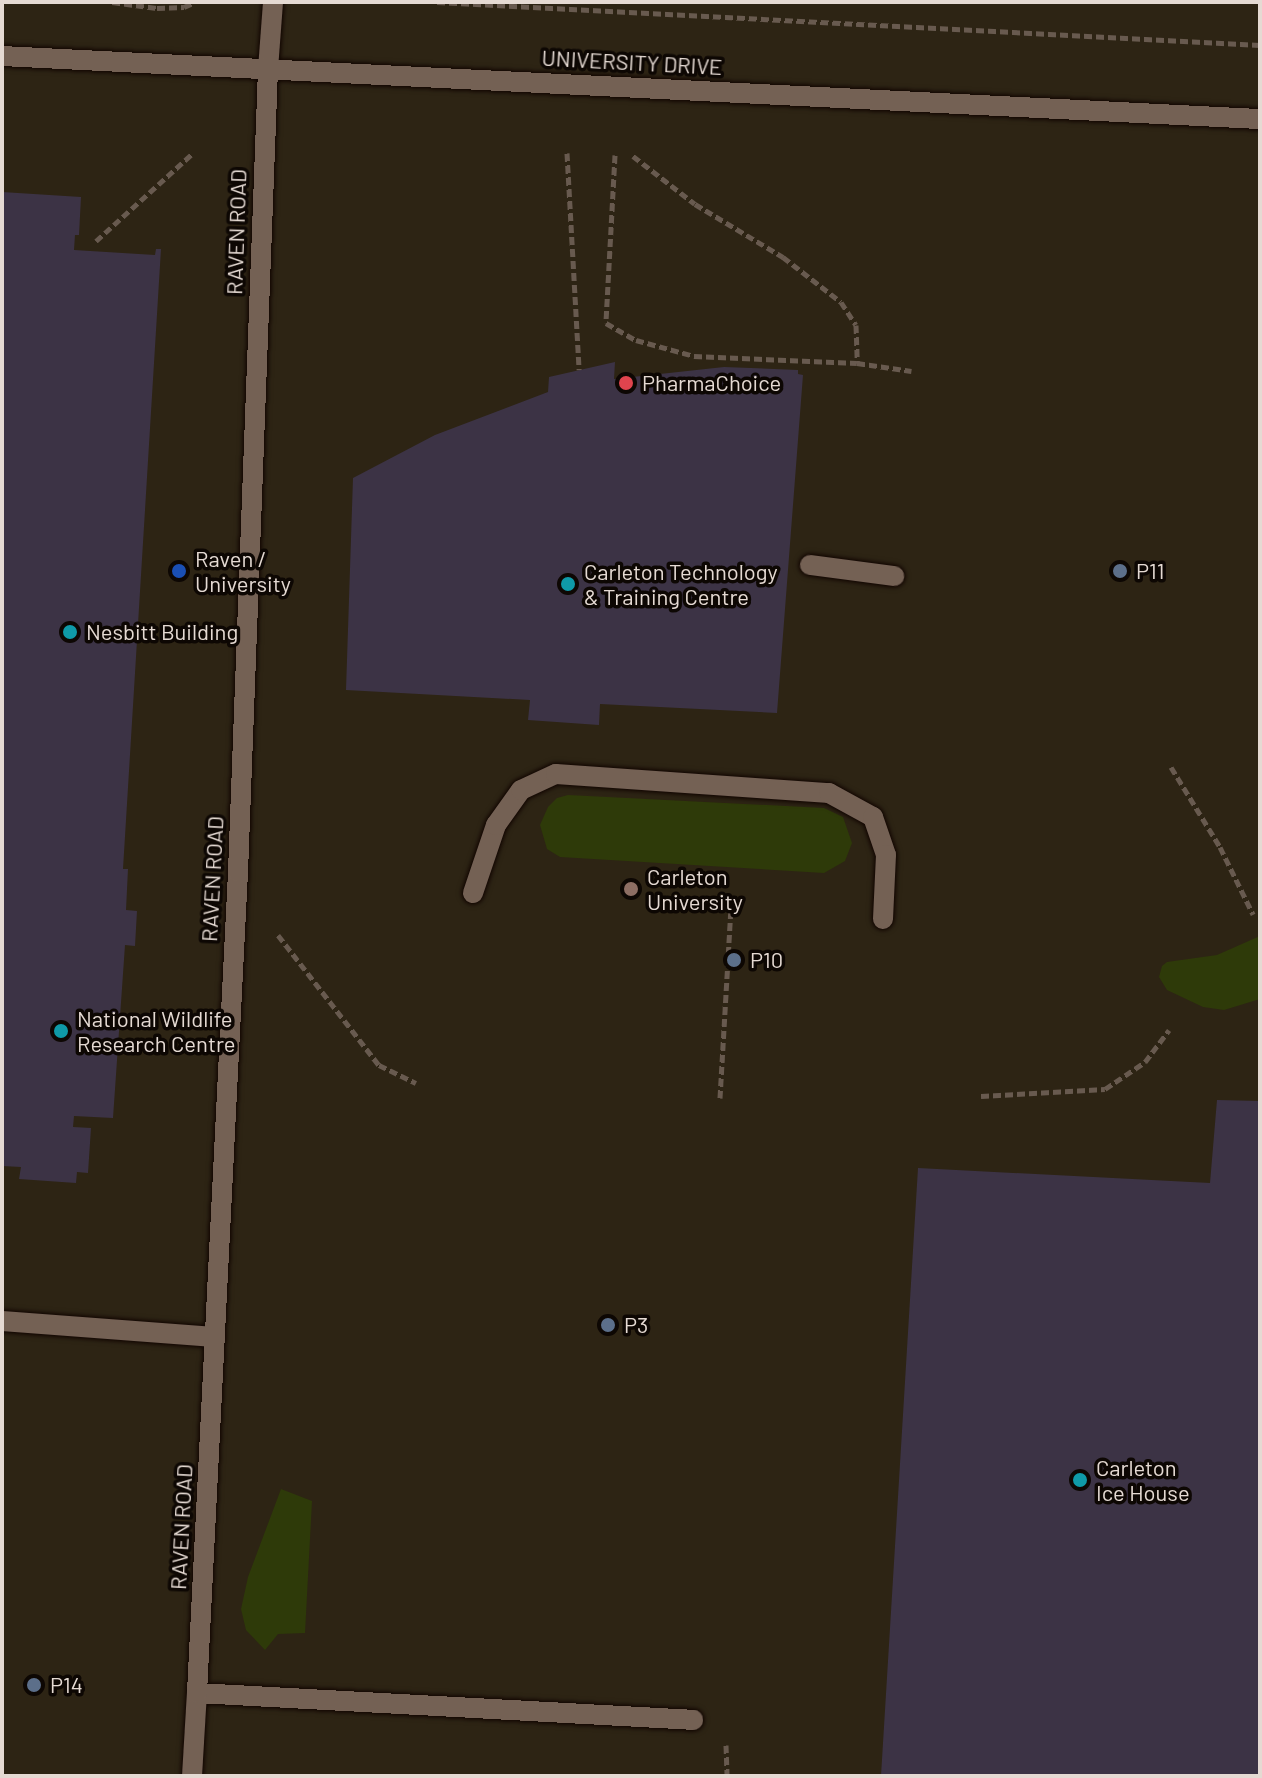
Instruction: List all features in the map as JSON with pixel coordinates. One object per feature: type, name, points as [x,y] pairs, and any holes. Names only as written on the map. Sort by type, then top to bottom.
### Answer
[{"type":"street","name":"RAVEN ROAD","points":[[192,1776],[238,872],[273,2]]},
{"type":"street","name":"UNIVERSITY DRIVE","points":[[2,56],[1260,119]]},
{"type":"street","points":[[810,565],[894,576]]},
{"type":"street","points":[[473,893],[496,825],[521,790],[556,774],[829,793],[873,817],[886,855],[883,919]]},
{"type":"street","points":[[2,1321],[214,1337]]},
{"type":"street","points":[[197,1693],[693,1720]]},
{"type":"path","points":[[112,2],[157,8],[184,7],[195,2]]},
{"type":"path","points":[[437,2],[1260,45]]},
{"type":"path","points":[[567,153],[579,370]]},
{"type":"path","points":[[96,241],[192,154]]},
{"type":"path","points":[[615,155],[606,323],[636,340],[694,356],[857,363],[911,371]]},
{"type":"path","points":[[633,156],[695,204],[783,257],[841,302],[856,325],[857,363]]},
{"type":"path","points":[[1171,767],[1220,847],[1253,914]]},
{"type":"path","points":[[720,1098],[731,909]]},
{"type":"path","points":[[278,935],[379,1065],[416,1083]]},
{"type":"path","points":[[981,1096],[1105,1089],[1145,1062],[1169,1030]]},
{"type":"path","points":[[726,1732],[727,1776]]},
{"type":"shaded area","name":"Carleton University","points":[[2,2],[1260,2],[1260,1776],[2,1776]]},
{"type":"green space","points":[[568,795],[824,808],[843,817],[852,843],[845,861],[824,873],[560,857],[547,849],[540,825],[548,807],[557,798]]},
{"type":"green space","points":[[1260,936],[1260,999],[1224,1010],[1203,1007],[1167,990],[1159,977],[1162,966],[1167,962],[1217,955]]},
{"type":"green space","points":[[281,1489],[312,1501],[305,1633],[278,1634],[265,1650],[246,1630],[241,1609],[248,1577]]},
{"type":"building","name":"Nesbitt Building","points":[[2,192],[81,197],[79,235],[75,235],[74,250],[155,255],[156,249],[161,249],[123,869],[128,869],[126,910],[137,911],[135,946],[125,945],[113,1118],[74,1116],[73,1127],[91,1128],[88,1173],[77,1172],[76,1183],[19,1179],[21,1167],[2,1166]]},
{"type":"building","name":"Carleton Technology & Training Centre","points":[[615,362],[614,379],[724,367],[798,370],[798,374],[803,375],[777,713],[600,704],[599,725],[528,720],[530,700],[346,690],[353,478],[435,435],[548,392],[549,377]]},
{"type":"building","name":"Carleton Ice House","points":[[1217,1100],[1260,1101],[1260,1776],[881,1776],[918,1168],[1210,1183]]},
{"type":"place","name":"PharmaChoice","points":[[626,383]]},
{"type":"place","name":"Raven / University","points":[[179,571]]},
{"type":"place","name":"P11","points":[[1120,571]]},
{"type":"place","name":"Carleton Technology & Training Centre","points":[[568,584]]},
{"type":"place","name":"Nesbitt Building","points":[[70,632]]},
{"type":"place","name":"Carleton University","points":[[631,889]]},
{"type":"place","name":"P10","points":[[734,960]]},
{"type":"place","name":"National Wildlife Research Centre","points":[[61,1031]]},
{"type":"place","name":"P3","points":[[608,1325]]},
{"type":"place","name":"Carleton Ice House","points":[[1080,1480]]},
{"type":"place","name":"P14","points":[[34,1685]]}]
